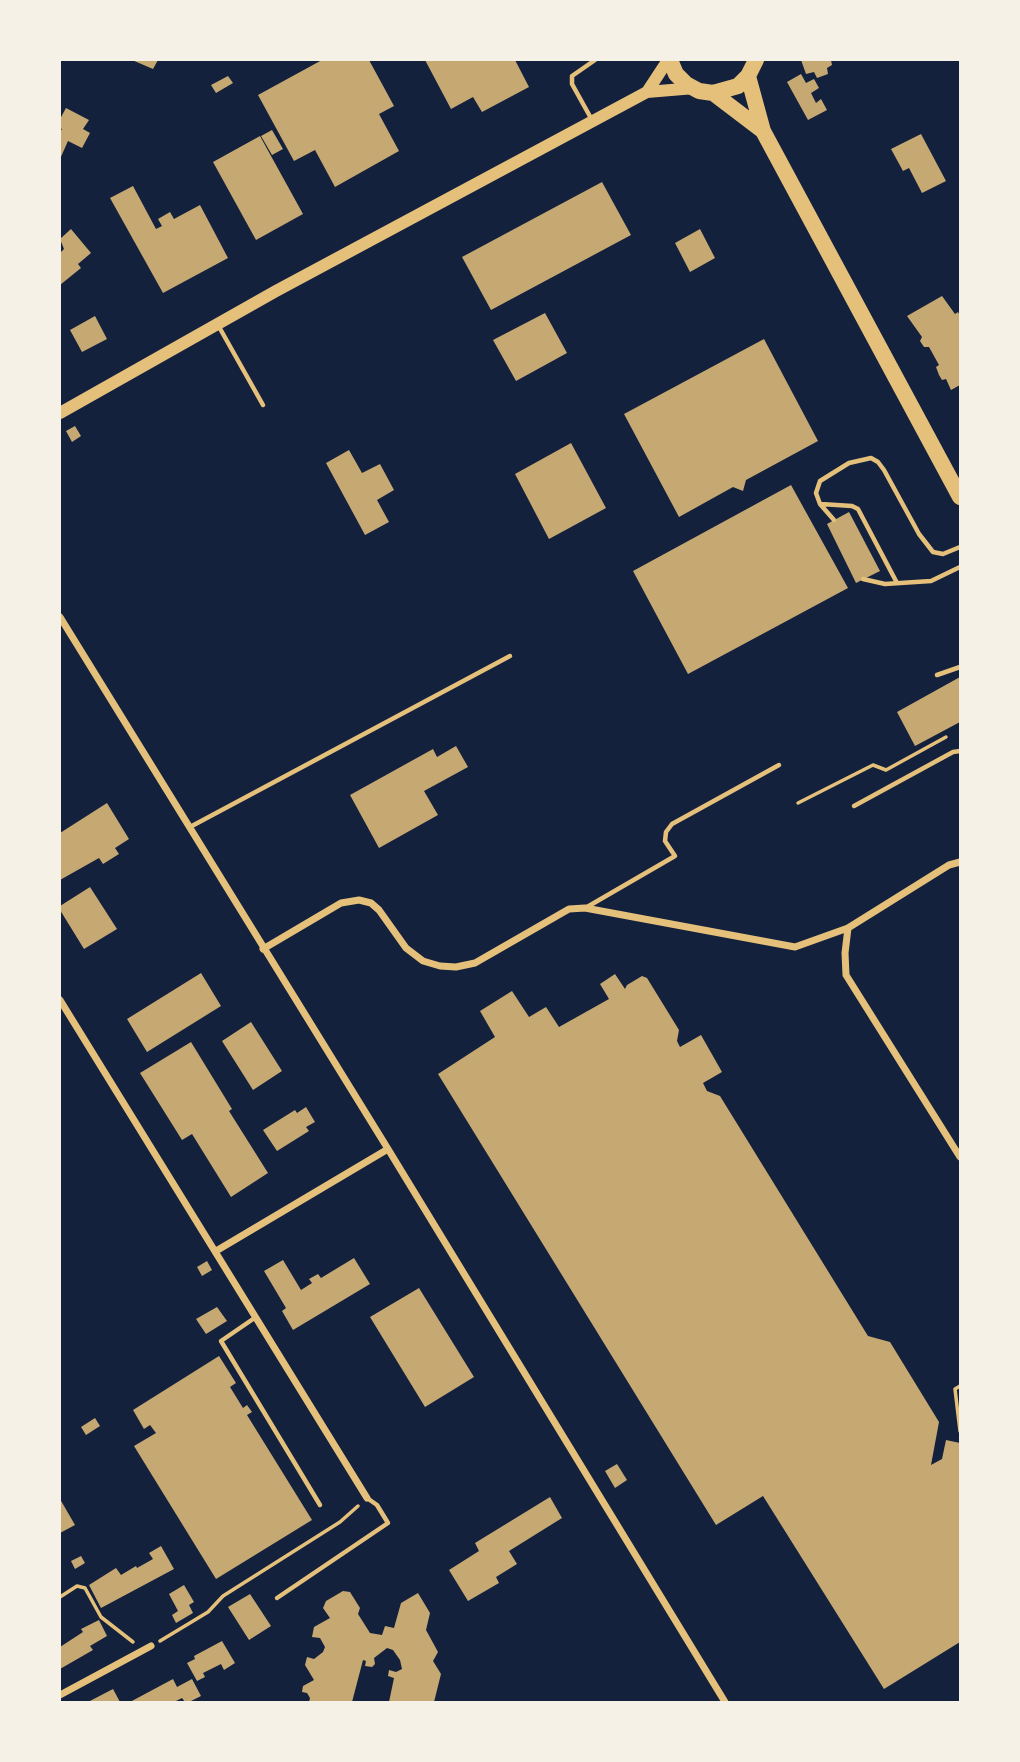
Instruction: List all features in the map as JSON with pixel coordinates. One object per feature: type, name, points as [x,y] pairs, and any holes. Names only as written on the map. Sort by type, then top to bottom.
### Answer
[{"type":"main road","points":[[669,60],[676,74],[686,84],[713,93],[763,131]]},
{"type":"main road","points":[[713,93],[738,86],[748,76],[756,60]]},
{"type":"main road","points":[[748,76],[763,131],[961,496]]},
{"type":"street","points":[[647,92],[669,60]]},
{"type":"street","points":[[60,413],[218,324],[647,92],[695,88]]},
{"type":"street","points":[[60,617],[388,1149],[724,1703]]},
{"type":"street","points":[[263,949],[341,903],[359,900],[371,903],[379,910],[406,948],[423,961],[440,966],[456,967],[475,963],[569,909],[585,908],[795,947],[848,928],[949,865],[961,862]]},
{"type":"street","points":[[848,928],[846,975],[961,1157]]},
{"type":"street","points":[[60,1000],[368,1498]]},
{"type":"street","points":[[216,1251],[388,1149]]},
{"type":"street","points":[[60,1695],[147,1648]]},
{"type":"lane","points":[[593,121],[572,84],[572,76],[595,60]]},
{"type":"lane","points":[[218,324],[263,405]]},
{"type":"lane","points":[[834,520],[820,504],[816,493],[820,481],[849,463],[871,458],[884,470],[919,534],[933,552],[943,554],[961,547]]},
{"type":"lane","points":[[820,504],[852,506],[858,509],[897,583]]},
{"type":"lane","points":[[863,579],[885,584],[931,581],[961,567]]},
{"type":"lane","points":[[189,828],[510,656]]},
{"type":"lane","points":[[937,675],[961,667]]},
{"type":"lane","points":[[854,806],[953,751],[961,751]]},
{"type":"lane","points":[[585,908],[675,856],[665,841],[671,824],[779,765]]},
{"type":"lane","points":[[256,1316],[222,1341],[320,1505]]},
{"type":"lane","points":[[277,1598],[388,1523],[377,1505],[368,1498]]},
{"type":"path","points":[[798,803],[873,765],[886,770],[946,737]]},
{"type":"path","points":[[961,1386],[955,1389],[961,1431]]},
{"type":"path","points":[[60,1597],[77,1586],[85,1588],[101,1617],[147,1648],[208,1612],[223,1596],[340,1522],[368,1498]]},
{"type":"building","points":[[132,60],[158,60],[153,69]]},
{"type":"building","points":[[322,60],[369,60],[394,106],[379,114],[399,151],[335,187],[315,150],[294,161],[258,95]]},
{"type":"building","points":[[425,60],[515,60],[529,87],[482,112],[473,97],[451,109]]},
{"type":"building","points":[[801,60],[831,60],[832,65],[827,68],[828,74],[817,78],[814,72],[806,74]]},
{"type":"building","points":[[801,74],[806,83],[814,79],[819,88],[811,93],[816,103],[821,99],[827,110],[808,120],[787,82]]},
{"type":"building","points":[[228,76],[233,83],[216,93],[211,85]]},
{"type":"building","points":[[66,108],[89,120],[83,129],[90,133],[82,148],[68,141],[60,159],[60,119]]},
{"type":"building","points":[[272,130],[283,149],[272,155],[261,136]]},
{"type":"building","points":[[921,134],[946,181],[922,193],[909,168],[903,171],[891,149]]},
{"type":"building","points":[[260,136],[303,214],[256,240],[213,162]]},
{"type":"building","points":[[602,182],[631,235],[491,310],[462,257]]},
{"type":"building","points":[[133,186],[156,229],[162,226],[158,219],[170,212],[174,219],[200,205],[228,258],[163,293],[110,198]]},
{"type":"building","points":[[71,229],[91,253],[78,264],[81,268],[60,285],[60,253],[64,249],[60,239]]},
{"type":"building","points":[[700,229],[715,258],[690,272],[675,243]]},
{"type":"building","points":[[942,296],[955,314],[958,312],[960,316],[960,385],[951,390],[946,379],[942,380],[939,375],[936,367],[939,365],[929,347],[924,347],[920,341],[922,337],[907,316]]},
{"type":"building","points":[[545,313],[567,353],[516,381],[493,340]]},
{"type":"building","points":[[95,316],[107,339],[82,352],[70,330]]},
{"type":"building","points":[[764,339],[818,441],[746,480],[743,491],[733,487],[679,517],[624,414]]},
{"type":"building","points":[[75,426],[81,436],[72,442],[66,431]]},
{"type":"building","points":[[571,443],[606,508],[549,539],[515,474]]},
{"type":"building","points":[[349,450],[362,473],[380,464],[394,490],[377,500],[389,522],[365,535],[326,463]]},
{"type":"building","points":[[791,485],[848,588],[688,674],[633,571]]},
{"type":"building","points":[[849,512],[880,571],[856,583],[827,524]]},
{"type":"building","points":[[960,677],[960,722],[915,746],[897,712]]},
{"type":"building","points":[[456,746],[468,767],[424,791],[438,815],[379,848],[350,795],[433,749],[437,757]]},
{"type":"building","points":[[107,803],[129,839],[115,848],[119,854],[103,864],[99,858],[60,880],[60,833]]},
{"type":"building","points":[[90,887],[117,929],[84,949],[60,906]]},
{"type":"building","points":[[201,973],[221,1006],[147,1052],[127,1019]]},
{"type":"building","points":[[615,974],[625,989],[642,976],[647,978],[679,1030],[677,1041],[680,1047],[701,1035],[722,1072],[703,1083],[707,1091],[720,1096],[868,1336],[890,1342],[939,1422],[931,1465],[942,1459],[946,1440],[960,1443],[960,1642],[884,1689],[763,1496],[716,1525],[438,1074],[495,1037],[480,1011],[512,991],[529,1017],[546,1007],[559,1027],[609,999],[600,984]]},
{"type":"building","points":[[251,1022],[282,1071],[253,1090],[222,1041]]},
{"type":"building","points":[[191,1042],[232,1109],[229,1111],[268,1173],[231,1197],[192,1134],[182,1140],[140,1073]]},
{"type":"building","points":[[306,1107],[315,1122],[306,1127],[309,1131],[277,1151],[263,1130],[295,1110],[297,1113]]},
{"type":"building","points":[[354,1258],[370,1284],[293,1330],[282,1311],[286,1308],[264,1271],[283,1260],[301,1290],[312,1283],[309,1279],[318,1274],[321,1278]]},
{"type":"building","points":[[207,1261],[212,1270],[202,1276],[197,1267]]},
{"type":"building","points":[[419,1288],[474,1377],[425,1407],[370,1317]]},
{"type":"building","points":[[217,1307],[227,1321],[206,1334],[196,1319]]},
{"type":"building","points":[[219,1356],[236,1383],[230,1387],[243,1408],[247,1405],[252,1412],[247,1415],[312,1520],[216,1579],[134,1446],[156,1433],[150,1425],[144,1429],[133,1410]]},
{"type":"building","points":[[95,1418],[100,1426],[86,1435],[81,1427]]},
{"type":"building","points":[[617,1464],[627,1480],[615,1488],[605,1471]]},
{"type":"building","points":[[550,1497],[562,1518],[509,1551],[517,1564],[496,1577],[499,1583],[468,1601],[449,1570],[479,1551],[475,1543]]},
{"type":"building","points":[[60,1499],[75,1525],[60,1533]]},
{"type":"building","points":[[161,1546],[174,1569],[101,1608],[89,1585],[116,1568],[121,1575],[136,1566],[137,1568],[153,1559],[149,1553]]},
{"type":"building","points":[[81,1556],[85,1563],[75,1569],[71,1561]]},
{"type":"building","points":[[184,1585],[194,1602],[189,1605],[193,1613],[176,1623],[172,1615],[178,1611],[169,1594]]},
{"type":"building","points":[[343,1591],[350,1592],[360,1608],[358,1614],[370,1633],[382,1635],[385,1626],[394,1628],[401,1603],[418,1593],[430,1613],[426,1630],[438,1652],[433,1661],[441,1674],[434,1702],[389,1702],[394,1678],[388,1676],[389,1670],[396,1672],[402,1669],[393,1650],[387,1648],[374,1658],[375,1664],[372,1667],[365,1666],[366,1661],[363,1660],[352,1702],[309,1702],[307,1693],[302,1692],[303,1686],[314,1680],[305,1665],[307,1657],[314,1659],[325,1647],[320,1638],[312,1637],[314,1627],[330,1618],[323,1608],[326,1601]]},
{"type":"building","points":[[250,1594],[271,1626],[249,1640],[228,1607]]},
{"type":"building","points":[[99,1620],[107,1636],[90,1646],[93,1650],[60,1669],[60,1647],[83,1632],[81,1629]]},
{"type":"building","points":[[222,1641],[235,1663],[224,1670],[221,1664],[203,1673],[205,1677],[197,1681],[187,1663],[195,1659],[194,1656]]},
{"type":"building","points":[[173,1679],[177,1687],[192,1679],[201,1696],[189,1702],[182,1698],[174,1702],[130,1702]]},
{"type":"building","points":[[113,1689],[120,1702],[88,1702]]}]
